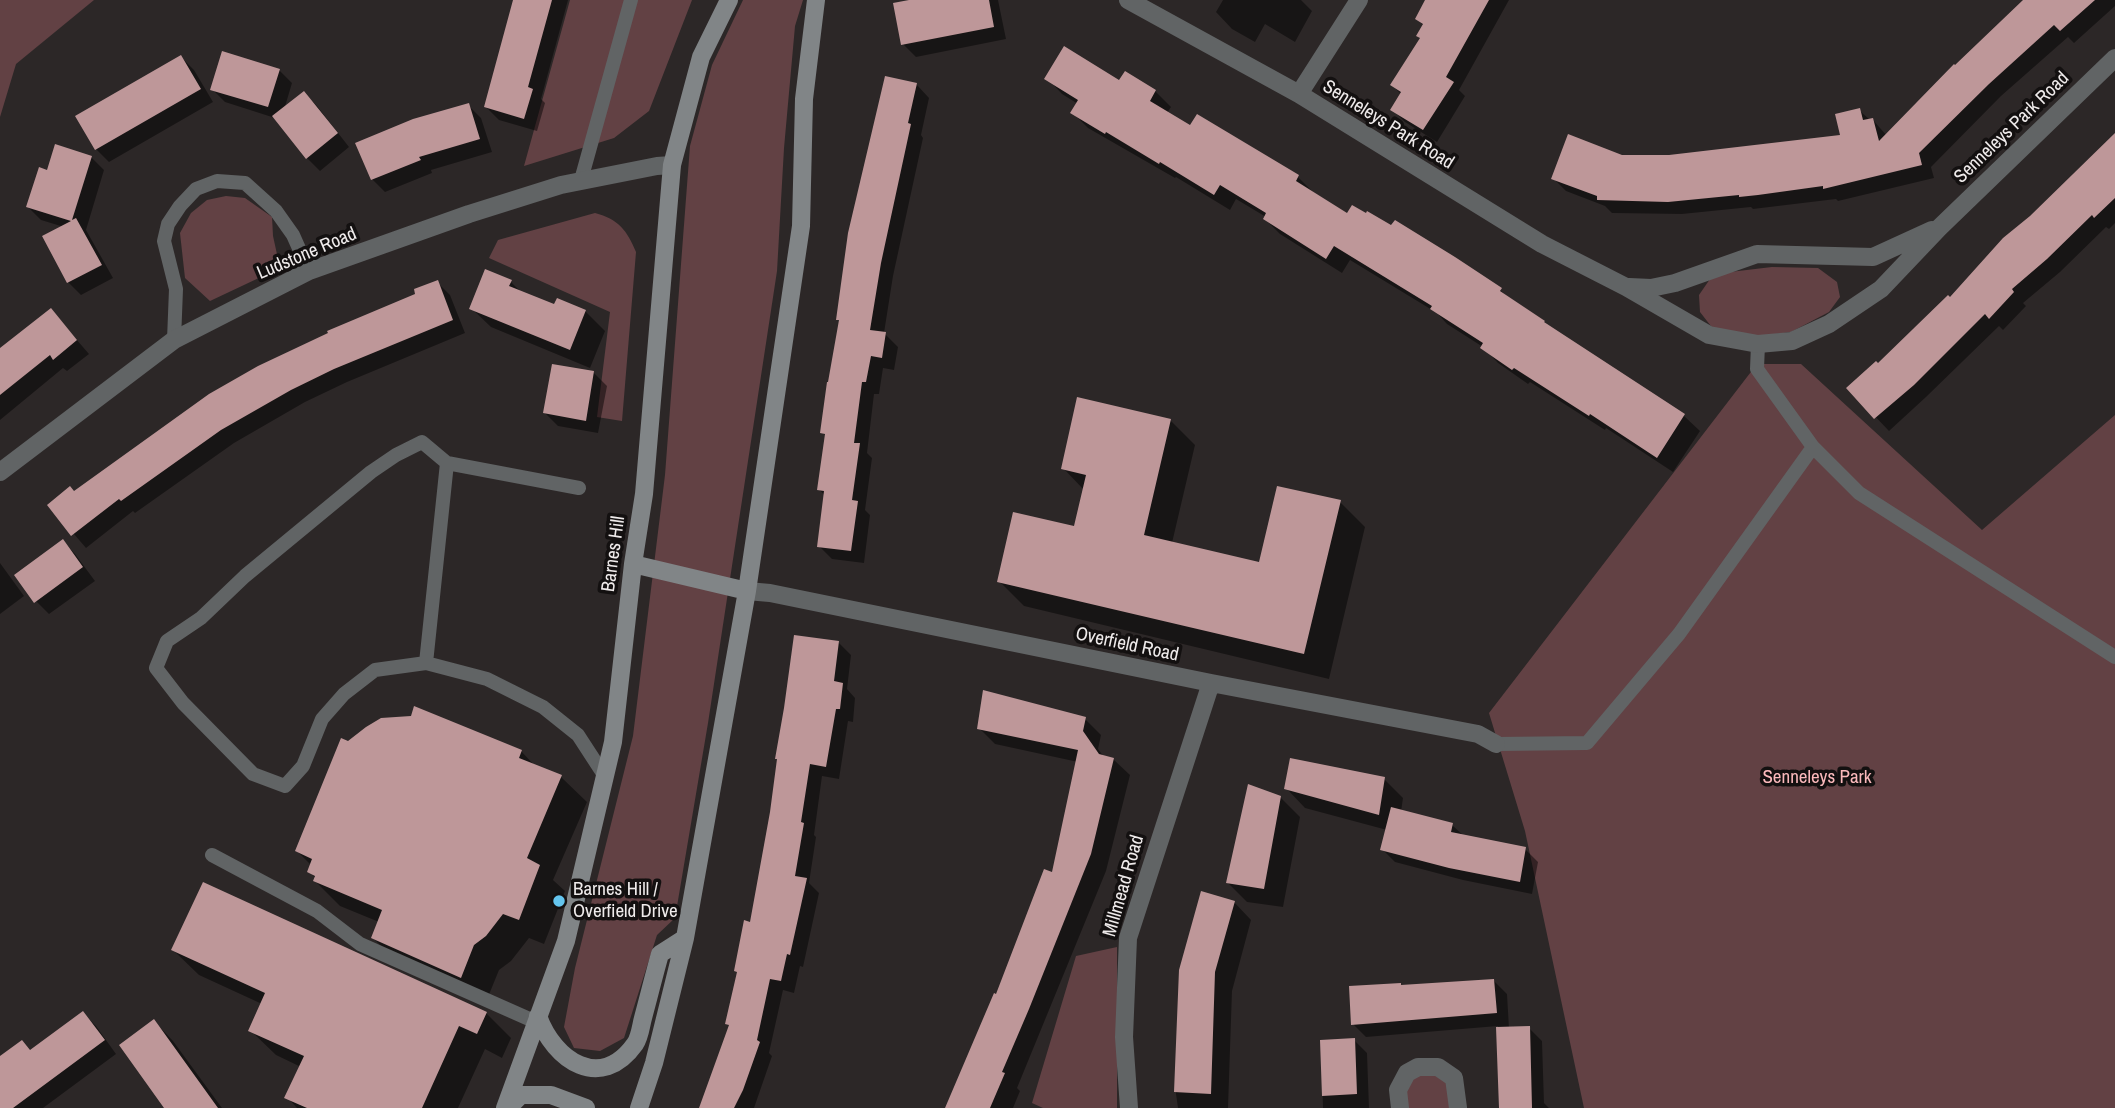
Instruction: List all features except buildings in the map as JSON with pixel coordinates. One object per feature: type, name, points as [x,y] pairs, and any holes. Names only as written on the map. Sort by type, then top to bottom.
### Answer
[{"type":"main road","name":"Barnes Hill","points":[[507,1108],[566,941],[613,743],[633,564],[644,494],[672,165],[701,57],[729,0]]},
{"type":"main road","points":[[639,1108],[654,1063],[685,938],[747,591],[801,226],[804,99],[816,0]]},
{"type":"main road","points":[[633,564],[747,591]]},
{"type":"main road","points":[[537,1019],[567,1058],[591,1070],[614,1065],[637,1042],[660,954],[685,938]]},
{"type":"main road","points":[[507,1108],[521,1095],[551,1095],[586,1108]]},
{"type":"street","name":"Senneleys Park Road","points":[[1128,0],[1299,94],[1542,244],[1626,287],[1709,335],[1758,344],[1792,341],[1829,324],[1881,289],[1939,228],[2115,58]]},
{"type":"street","points":[[1299,94],[1359,0]]},
{"type":"street","name":"Ludstone Road","points":[[0,472],[174,340],[309,271],[469,214],[581,180],[672,165]]},
{"type":"street","name":"Senneleys Park Road","points":[[1626,287],[1651,288],[1675,283],[1757,254],[1873,257],[1939,228]]},
{"type":"street","name":"Overfield Road","points":[[747,591],[771,593],[1211,683],[1478,734],[1496,744]]},
{"type":"street","name":"Millmead Road","points":[[1129,1108],[1124,1037],[1128,938],[1211,683]]},
{"type":"street","points":[[1400,1108],[1398,1090],[1406,1073],[1418,1067],[1438,1067],[1454,1078],[1458,1108]]},
{"type":"lane","points":[[581,180],[631,0]]},
{"type":"lane","points":[[174,340],[176,289],[164,241],[168,224],[196,189],[217,181],[245,183],[276,211],[293,235],[309,271]]},
{"type":"lane","points":[[1758,344],[1757,369],[1813,447],[1860,494],[2115,657]]},
{"type":"lane","points":[[579,488],[447,463],[422,442],[371,472],[245,576],[201,618],[167,641],[156,668],[183,704],[253,774],[285,786],[303,766],[322,719],[345,694],[375,670],[426,663],[487,679],[543,707],[578,735],[604,775]]},
{"type":"lane","points":[[1496,744],[1587,743],[1679,634],[1813,447]]},
{"type":"lane","points":[[426,663],[447,463]]},
{"type":"lane","points":[[212,855],[317,911],[360,944],[537,1019]]},
{"type":"green space","points":[[0,0],[94,0],[16,64],[0,117]]},
{"type":"green space","points":[[570,0],[692,0],[649,111],[614,138],[524,166]]},
{"type":"green space","points":[[743,0],[803,0],[795,26],[777,271],[708,723],[675,918],[657,935],[624,1038],[600,1051],[574,1048],[564,1027],[575,968],[633,736],[665,475],[690,146],[712,65]]},
{"type":"green space","points":[[226,196],[245,198],[272,217],[280,268],[210,301],[185,278],[180,233],[191,213],[207,200]]},
{"type":"green space","points":[[595,213],[621,226],[636,252],[622,421],[597,417],[610,312],[489,258],[498,240]]},
{"type":"green space","points":[[1772,267],[1818,268],[1837,282],[1840,297],[1829,312],[1791,332],[1745,338],[1714,330],[1700,312],[1699,295],[1710,279],[1730,272]]},
{"type":"green space","name":"Senneleys Park","points":[[1757,364],[1801,364],[1982,530],[2115,415],[2115,1108],[1584,1108],[1525,831],[1489,713]]},
{"type":"green space","points":[[1117,947],[1117,1108],[1043,1108],[1032,1103],[1076,956]]},
{"type":"green space","points":[[1439,1069],[1452,1082],[1454,1108],[1404,1108],[1405,1087],[1411,1076]]},
{"type":"place","name":"Barnes Hill / Overfield Drive","points":[[559,901]]}]
